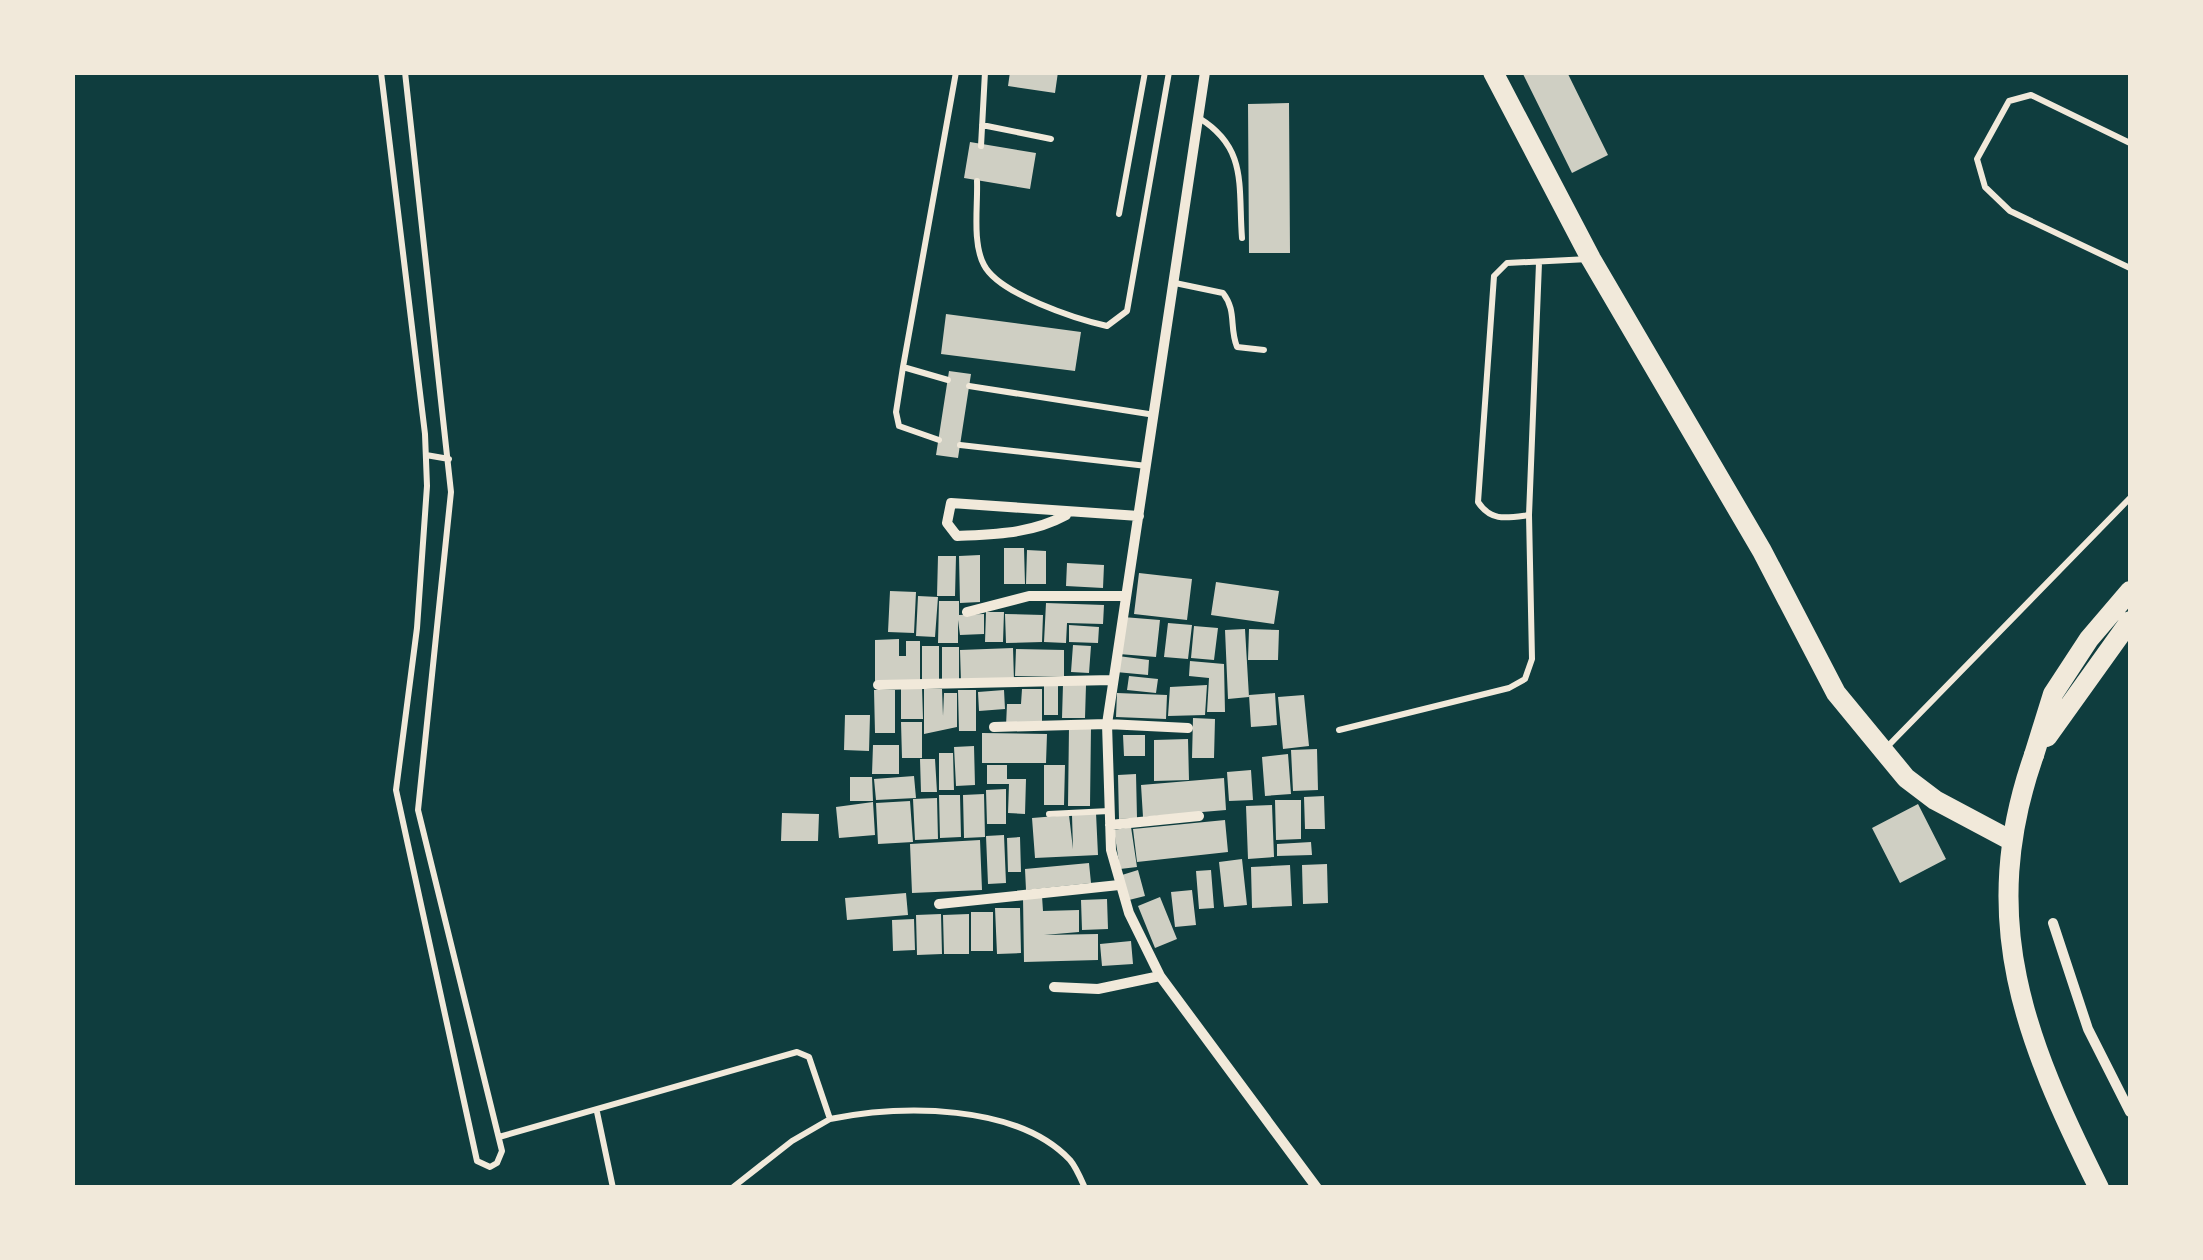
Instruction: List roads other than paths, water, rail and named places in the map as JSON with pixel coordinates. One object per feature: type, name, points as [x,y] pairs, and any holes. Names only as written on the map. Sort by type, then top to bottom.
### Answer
[{"type":"highway","points":[[1493,72],[1592,259],[1762,551],[1836,692],[1882,751],[1935,800],[2012,841]]},
{"type":"highway","points":[[2099,1188],[2040,1062],[2016,989],[2008,920],[2012,841],[2053,694],[2088,640],[2130,591]]},
{"type":"highway","points":[[2034,755],[2130,622]]},
{"type":"street","points":[[1206,72],[1148,466],[1123,596],[1107,724],[1110,825],[1119,885],[1160,976],[1318,1188]]},
{"type":"street","points":[[1066,514],[1035,530],[1011,533],[956,536],[946,523],[951,503],[1066,514],[1139,516]]},
{"type":"street","points":[[967,612],[1029,596],[1123,596]]},
{"type":"street","points":[[878,686],[1113,680]]},
{"type":"street","points":[[994,728],[1107,724],[1188,728]]},
{"type":"street","points":[[1110,825],[1199,816]]},
{"type":"street","points":[[939,904],[1119,885]]},
{"type":"street","points":[[2053,923],[2088,1029],[2130,1112]]},
{"type":"street","points":[[1054,988],[1098,989],[1160,976]]},
{"type":"lane","points":[[381,72],[426,455],[417,628],[398,773],[398,808],[477,1161],[484,1166],[502,1158],[499,1137],[418,810],[448,549],[449,459],[405,72]]},
{"type":"lane","points":[[939,440],[900,426],[896,412],[956,72]]},
{"type":"lane","points":[[981,146],[985,72]]},
{"type":"lane","points":[[1119,214],[1144,72]]},
{"type":"lane","points":[[977,181],[983,265],[1001,284],[1077,319],[1107,326],[1126,312],[1169,72]]},
{"type":"lane","points":[[2130,143],[2031,95],[2009,102],[1977,159],[1985,187],[2010,212],[2130,268]]},
{"type":"lane","points":[[1199,118],[1220,131],[1236,158],[1242,238]]},
{"type":"lane","points":[[982,125],[1050,139]]},
{"type":"lane","points":[[1529,516],[1499,518],[1485,514],[1478,502],[1494,276],[1507,263],[1592,259]]},
{"type":"lane","points":[[1339,730],[1509,688],[1525,679],[1532,660],[1529,516],[1540,263]]},
{"type":"lane","points":[[1175,282],[1223,293],[1234,308],[1232,335],[1238,347],[1264,350]]},
{"type":"lane","points":[[903,367],[948,380]]},
{"type":"lane","points":[[969,386],[1155,416]]},
{"type":"lane","points":[[960,444],[1148,466]]},
{"type":"lane","points":[[426,455],[449,459]]},
{"type":"lane","points":[[1882,751],[2130,498]]},
{"type":"lane","points":[[1049,814],[1109,811]]},
{"type":"lane","points":[[499,1137],[797,1052],[809,1057],[830,1119]]},
{"type":"lane","points":[[732,1188],[792,1141],[830,1119],[922,1109],[1017,1125],[1070,1160],[1086,1188]]},
{"type":"lane","points":[[597,1112],[613,1188]]}]
